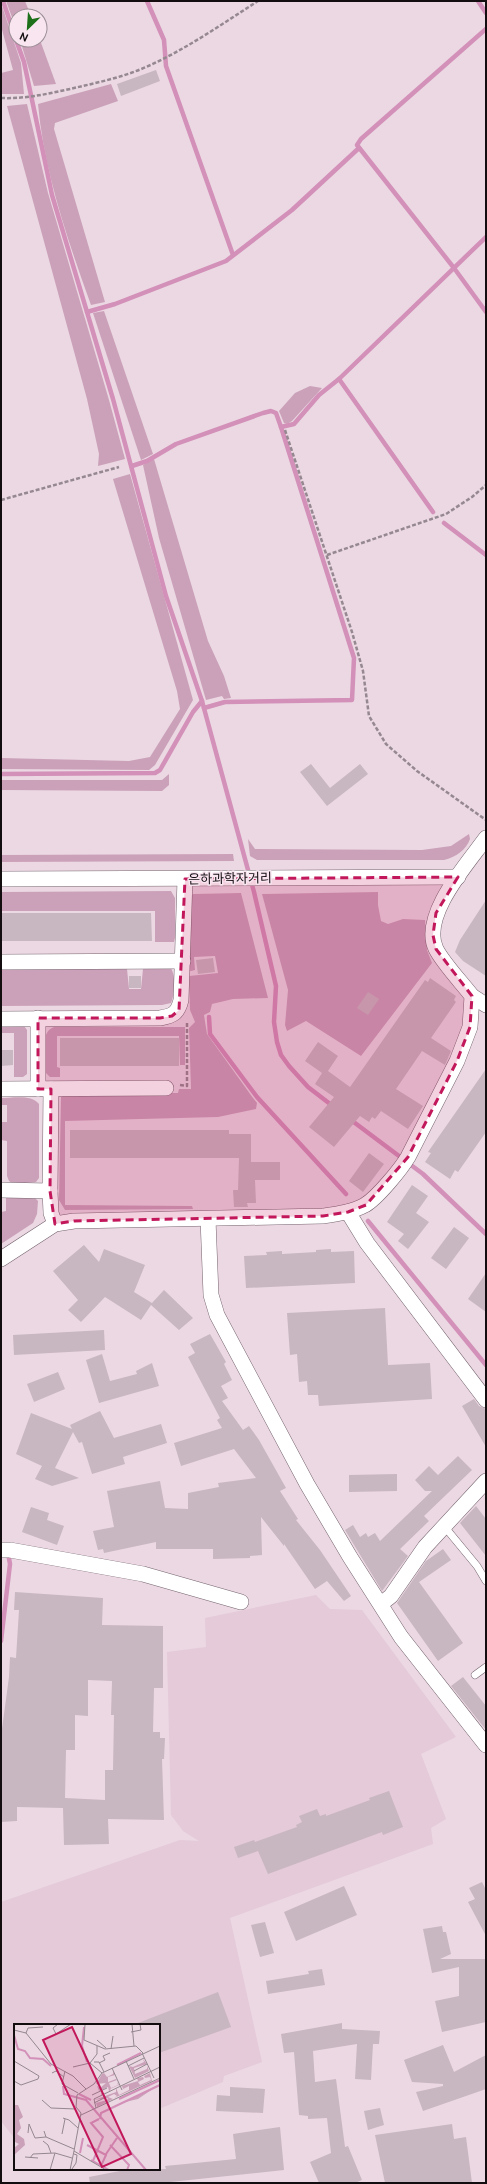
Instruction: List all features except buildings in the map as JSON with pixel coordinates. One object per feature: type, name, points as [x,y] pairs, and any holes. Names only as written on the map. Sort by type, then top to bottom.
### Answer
[{"type":"street","points":[[486,838],[458,877],[436,913],[433,935],[436,949],[472,996],[486,1005]]},
{"type":"street","name":"은하과학자거리","points":[[1,880],[458,877]]},
{"type":"street","points":[[1,1018],[160,1018],[172,1016],[179,1010],[180,1005],[183,961],[184,879]]},
{"type":"street","points":[[1,962],[183,961]]},
{"type":"street","points":[[1,1259],[55,1224],[74,1221],[323,1216],[348,1212],[366,1205],[405,1163],[457,1061],[470,1027],[472,996]]},
{"type":"street","points":[[38,1018],[44,1089],[51,1212],[55,1224]]},
{"type":"street","points":[[1,1089],[166,1088]]},
{"type":"street","points":[[1,1190],[50,1191]]},
{"type":"street","points":[[348,1212],[367,1243],[486,1400]]},
{"type":"street","points":[[208,1219],[211,1295],[217,1315],[307,1484],[380,1604],[401,1637],[486,1745]]},
{"type":"street","points":[[380,1604],[391,1596],[425,1547],[486,1481]]},
{"type":"street","points":[[5,1550],[143,1574],[241,1602]]},
{"type":"lane","points":[[444,1526],[477,1566],[486,1581]]},
{"type":"lane","points":[[475,1675],[486,1667]]},
{"type":"path","points":[[1,98],[22,99],[39,96],[112,79],[144,68],[162,59],[258,1]]},
{"type":"path","points":[[285,430],[327,555],[362,671],[369,716],[386,744],[396,753],[417,771],[486,820]]},
{"type":"path","points":[[1,500],[120,467]]},
{"type":"path","points":[[327,555],[446,514],[472,497],[486,485]]},
{"type":"path","points":[[166,1088],[187,1086],[187,1023]]},
{"type":"highlighted area","points":[[458,877],[436,913],[433,935],[436,949],[472,996],[470,1027],[457,1061],[408,1157],[366,1205],[348,1212],[323,1216],[74,1221],[55,1224],[50,1191],[51,1089],[38,1089],[38,1018],[160,1018],[172,1016],[179,1010],[185,879]]},
{"type":"shaded area","points":[[6,1],[25,1],[28,8],[9,8]]},
{"type":"shaded area","points":[[1,3],[8,24],[8,48],[16,48],[21,63],[24,94],[1,94],[1,73],[13,70],[1,26]]},
{"type":"shaded area","points":[[22,48],[43,48],[56,84],[34,86]]},
{"type":"shaded area","points":[[111,84],[118,101],[55,123],[54,129],[105,302],[91,305],[51,181],[41,130],[38,104]]},
{"type":"shaded area","points":[[27,104],[48,193],[125,459],[98,466],[99,454],[87,399],[7,106]]},
{"type":"shaded area","points":[[104,311],[153,454],[141,460],[93,313]]},
{"type":"shaded area","points":[[310,386],[322,388],[292,421],[287,424],[284,423],[279,411],[295,393]]},
{"type":"shaded area","points":[[154,459],[208,641],[224,676],[231,698],[224,699],[222,696],[206,700],[159,538],[143,465]]},
{"type":"shaded area","points":[[130,474],[193,700],[155,765],[149,770],[1,769],[1,758],[129,761],[150,757],[180,709],[177,691],[113,479]]},
{"type":"shaded area","points":[[169,774],[169,785],[162,791],[1,790],[1,780],[162,780]]},
{"type":"shaded area","points":[[469,834],[470,839],[463,850],[453,857],[444,860],[257,860],[250,856],[248,839],[255,849],[422,850],[451,846]]},
{"type":"shaded area","points":[[233,854],[234,861],[1,862],[1,855]]},
{"type":"shaded area","points":[[171,891],[175,898],[174,942],[155,942],[155,911],[1,911],[1,892]]},
{"type":"shaded area","points":[[378,892],[378,905],[381,921],[388,924],[403,919],[425,920],[427,950],[432,963],[361,1056],[306,1021],[287,1031],[285,1025],[288,990],[262,894]]},
{"type":"shaded area","points":[[241,893],[268,998],[233,999],[212,1004],[210,1012],[204,1015],[207,1034],[257,1103],[256,1109],[218,1117],[65,1121],[65,1205],[192,1206],[193,1209],[65,1210],[59,1200],[61,1097],[69,1093],[178,1093],[179,1089],[191,1089],[189,1028],[195,1022],[190,1010],[189,976],[218,973],[215,956],[194,957],[195,970],[187,972],[190,897],[193,894]]},
{"type":"shaded area","points":[[1,967],[127,969],[129,989],[141,989],[143,969],[171,968],[174,981],[173,995],[171,1003],[162,1005],[1,1006]]},
{"type":"shaded area","points":[[1,1025],[24,1026],[27,1030],[27,1074],[23,1077],[14,1077],[14,1033],[1,1033]]},
{"type":"shaded area","points":[[54,1027],[185,1027],[185,1065],[180,1065],[179,1036],[57,1036],[57,1067],[60,1068],[60,1077],[50,1077],[45,1072],[44,1046],[46,1034]]},
{"type":"shaded area","points":[[1,1098],[27,1098],[36,1101],[39,1104],[39,1178],[36,1182],[13,1184],[9,1181],[7,1176],[7,1141],[1,1140],[1,1122],[7,1122],[7,1105],[1,1105]]},
{"type":"shaded area","points":[[6,1196],[35,1198],[38,1201],[37,1214],[33,1223],[1,1244],[1,1212],[6,1211]]},
{"type":"shaded area","points":[[316,1595],[330,1609],[362,1610],[456,1737],[421,1754],[446,1819],[431,1828],[433,1844],[230,1918],[262,2062],[224,2076],[223,2082],[160,2109],[160,2024],[14,2024],[14,2138],[1,2121],[1,1902],[180,1840],[199,1841],[183,1831],[171,1815],[167,1652],[206,1647],[205,1618]]},
{"type":"waterway","points":[[3,1],[8,16]]},
{"type":"waterway","points":[[147,1],[164,40],[166,66],[233,255]]},
{"type":"waterway","points":[[478,1],[486,13]]},
{"type":"waterway","points":[[486,29],[361,139],[357,145],[454,268],[486,312]]},
{"type":"waterway","points":[[19,48],[24,62],[52,195],[113,399],[166,596],[202,701],[254,892],[276,986],[274,1022],[277,1042],[281,1055],[289,1066],[308,1087],[334,1107]]},
{"type":"waterway","points":[[87,312],[115,304],[226,261],[292,210],[359,148]]},
{"type":"waterway","points":[[204,708],[225,702],[352,700],[354,658],[281,427],[294,424],[319,395],[339,379],[486,237]]},
{"type":"waterway","points":[[339,379],[433,512]]},
{"type":"waterway","points":[[132,466],[147,461],[176,444],[263,413],[271,411],[276,413],[281,427]]},
{"type":"waterway","points":[[444,523],[486,555]]},
{"type":"waterway","points":[[1,774],[155,773],[160,770],[193,712],[202,701]]},
{"type":"waterway","points":[[209,1017],[210,1034],[257,1097],[346,1194]]},
{"type":"waterway","points":[[351,1120],[423,1174],[486,1234]]},
{"type":"waterway","points":[[368,1221],[486,1365]]},
{"type":"waterway","points":[[1,1641],[10,1564],[8,1553]]}]
